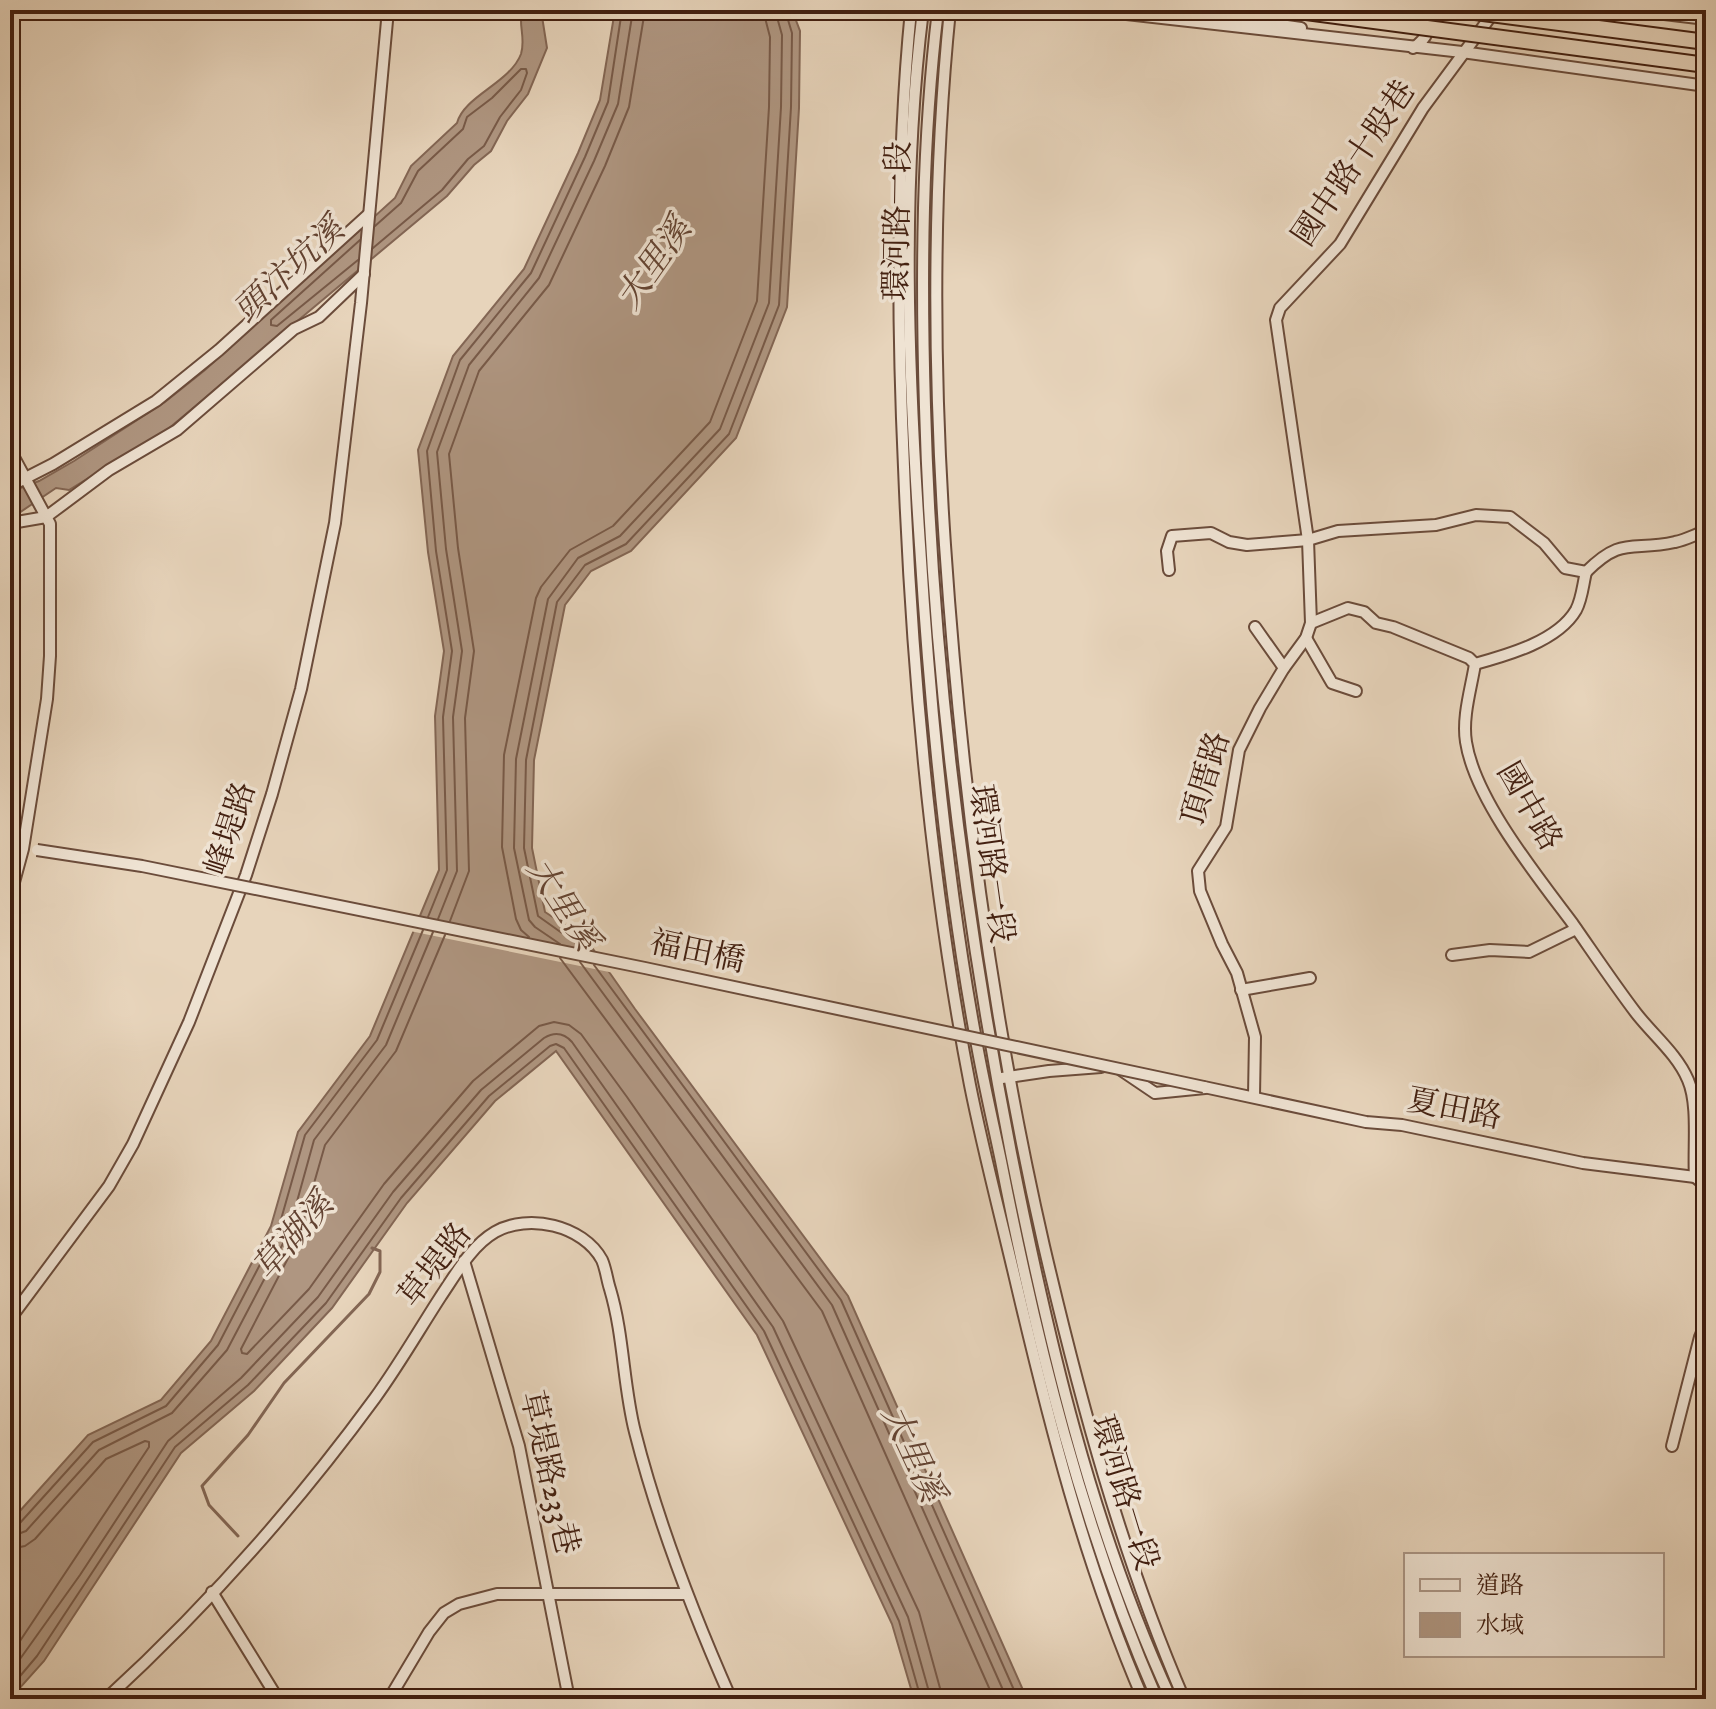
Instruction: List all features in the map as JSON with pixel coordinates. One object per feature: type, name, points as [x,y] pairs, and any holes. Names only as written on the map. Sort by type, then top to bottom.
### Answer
[{"type":"main road","points":[[1291,10],[1706,65]]},
{"type":"main road","points":[[1460,10],[1706,42]]},
{"type":"street","points":[[10,526],[44,513],[177,430],[294,329],[319,317],[364,274],[388,10]]},
{"type":"street","name":"環河路一段","points":[[911,10],[901,164],[897,321],[905,504],[921,734],[944,921],[970,1085],[1045,1403],[1088,1558],[1143,1699]]},
{"type":"street","name":"環河路一段","points":[[923,10],[911,152],[913,436],[923,605],[938,762],[961,940],[984,1082],[1016,1241],[1050,1384],[1076,1476],[1128,1630],[1157,1699]]},
{"type":"street","name":"環河路一段","points":[[938,10],[929,84],[922,318],[928,490],[945,725],[961,861],[1055,1355],[1089,1478],[1130,1604],[1171,1699]]},
{"type":"street","name":"環河路一段","points":[[950,10],[937,184],[935,322],[942,510],[959,730],[1002,1078],[1092,1437],[1143,1599],[1184,1699]]},
{"type":"street","points":[[1091,10],[1462,52],[1706,86]]},
{"type":"street","points":[[1175,10],[1297,27],[1346,40]]},
{"type":"street","points":[[1413,48],[1426,36],[1431,24],[1430,10]]},
{"type":"street","name":"國中路十股巷","points":[[1308,540],[1276,330],[1280,308],[1340,244],[1423,108],[1495,10]]},
{"type":"street","points":[[1631,10],[1706,19]]},
{"type":"street","points":[[10,486],[28,481],[156,401],[219,350],[369,214]]},
{"type":"street","name":"峰堤路","points":[[10,1319],[109,1186],[133,1144],[189,1022],[246,875],[301,689],[323,583],[341,480],[364,274]]},
{"type":"street","points":[[10,450],[52,533],[50,656],[42,732],[23,849],[10,897]]},
{"type":"street","points":[[1169,570],[1167,551],[1172,536],[1211,533],[1229,542],[1247,545],[1308,540],[1338,531],[1436,525],[1476,515],[1510,517],[1544,543],[1565,568],[1586,572]]},
{"type":"street","points":[[1308,540],[1311,623],[1348,608],[1364,612],[1376,623],[1469,658],[1475,664],[1519,652],[1567,621],[1577,608],[1586,572],[1603,555],[1621,547],[1675,542],[1706,531]]},
{"type":"street","name":"頂厝路","points":[[1254,1096],[1255,1037],[1237,973],[1200,891],[1198,871],[1226,827],[1239,750],[1284,668],[1306,638],[1311,623]]},
{"type":"street","points":[[1255,627],[1284,668]]},
{"type":"street","points":[[1306,638],[1332,683],[1356,691]]},
{"type":"street","name":"國中路","points":[[1475,664],[1466,718],[1466,743],[1478,778],[1517,848],[1689,1081],[1695,1177]]},
{"type":"street","name":"福田橋","points":[[23,849],[142,866],[1206,1087]]},
{"type":"street","points":[[1452,955],[1490,950],[1529,952],[1576,929]]},
{"type":"street","points":[[1241,990],[1310,978]]},
{"type":"street","points":[[970,1085],[1002,1078],[1096,1067],[1123,1071],[1155,1093],[1206,1087]]},
{"type":"street","name":"夏田路","points":[[1206,1087],[1366,1122],[1402,1125],[1583,1163],[1695,1177]]},
{"type":"street","points":[[1695,1177],[1706,1186]]},
{"type":"street","name":"草堤路","points":[[106,1699],[173,1637],[314,1476],[376,1396],[464,1261],[494,1232],[526,1222],[557,1227],[570,1233],[585,1242],[602,1261],[618,1316],[635,1431],[686,1594],[731,1699]]},
{"type":"street","name":"草堤路233巷","points":[[464,1261],[519,1446],[569,1699]]},
{"type":"street","points":[[1672,1446],[1706,1323]]},
{"type":"street","points":[[212,1592],[278,1699]]},
{"type":"street","points":[[389,1699],[429,1632],[444,1613],[459,1604],[497,1594],[686,1594]]},
{"type":"water","points":[[522,10],[541,10],[547,48],[528,94],[507,121],[491,151],[447,196],[168,429],[69,490],[56,488],[10,519],[10,492],[39,481],[74,461],[165,402],[205,370],[395,198],[411,166],[457,123],[468,105],[515,64],[522,48]]},
{"type":"water","points":[[615,10],[792,10],[800,31],[799,108],[787,307],[736,438],[631,551],[591,571],[565,605],[534,760],[532,848],[545,912],[586,939],[848,1296],[1027,1699],[914,1699],[892,1624],[757,1335],[556,1051],[495,1101],[407,1203],[332,1308],[254,1391],[181,1453],[44,1661],[10,1699],[10,1522],[88,1435],[161,1400],[211,1341],[271,1226],[298,1132],[370,1036],[439,870],[435,716],[444,651],[428,552],[418,450],[453,356],[524,269],[578,153],[600,100]]},
{"type":"pier","points":[[416,915],[600,953],[614,973],[410,931]]},
{"type":"waterway","points":[[238,1536],[209,1505],[202,1486],[248,1435],[284,1383],[369,1294],[380,1272],[380,1251],[372,1248]]},
{"type":"water label","name":"大里溪","points":[[655,264]]},
{"type":"water label","name":"頭汴坑溪","points":[[290,271]]},
{"type":"water label","name":"大里溪","points":[[562,905]]},
{"type":"water label","name":"草湖溪","points":[[294,1237]]},
{"type":"water label","name":"大里溪","points":[[912,1454]]}]
